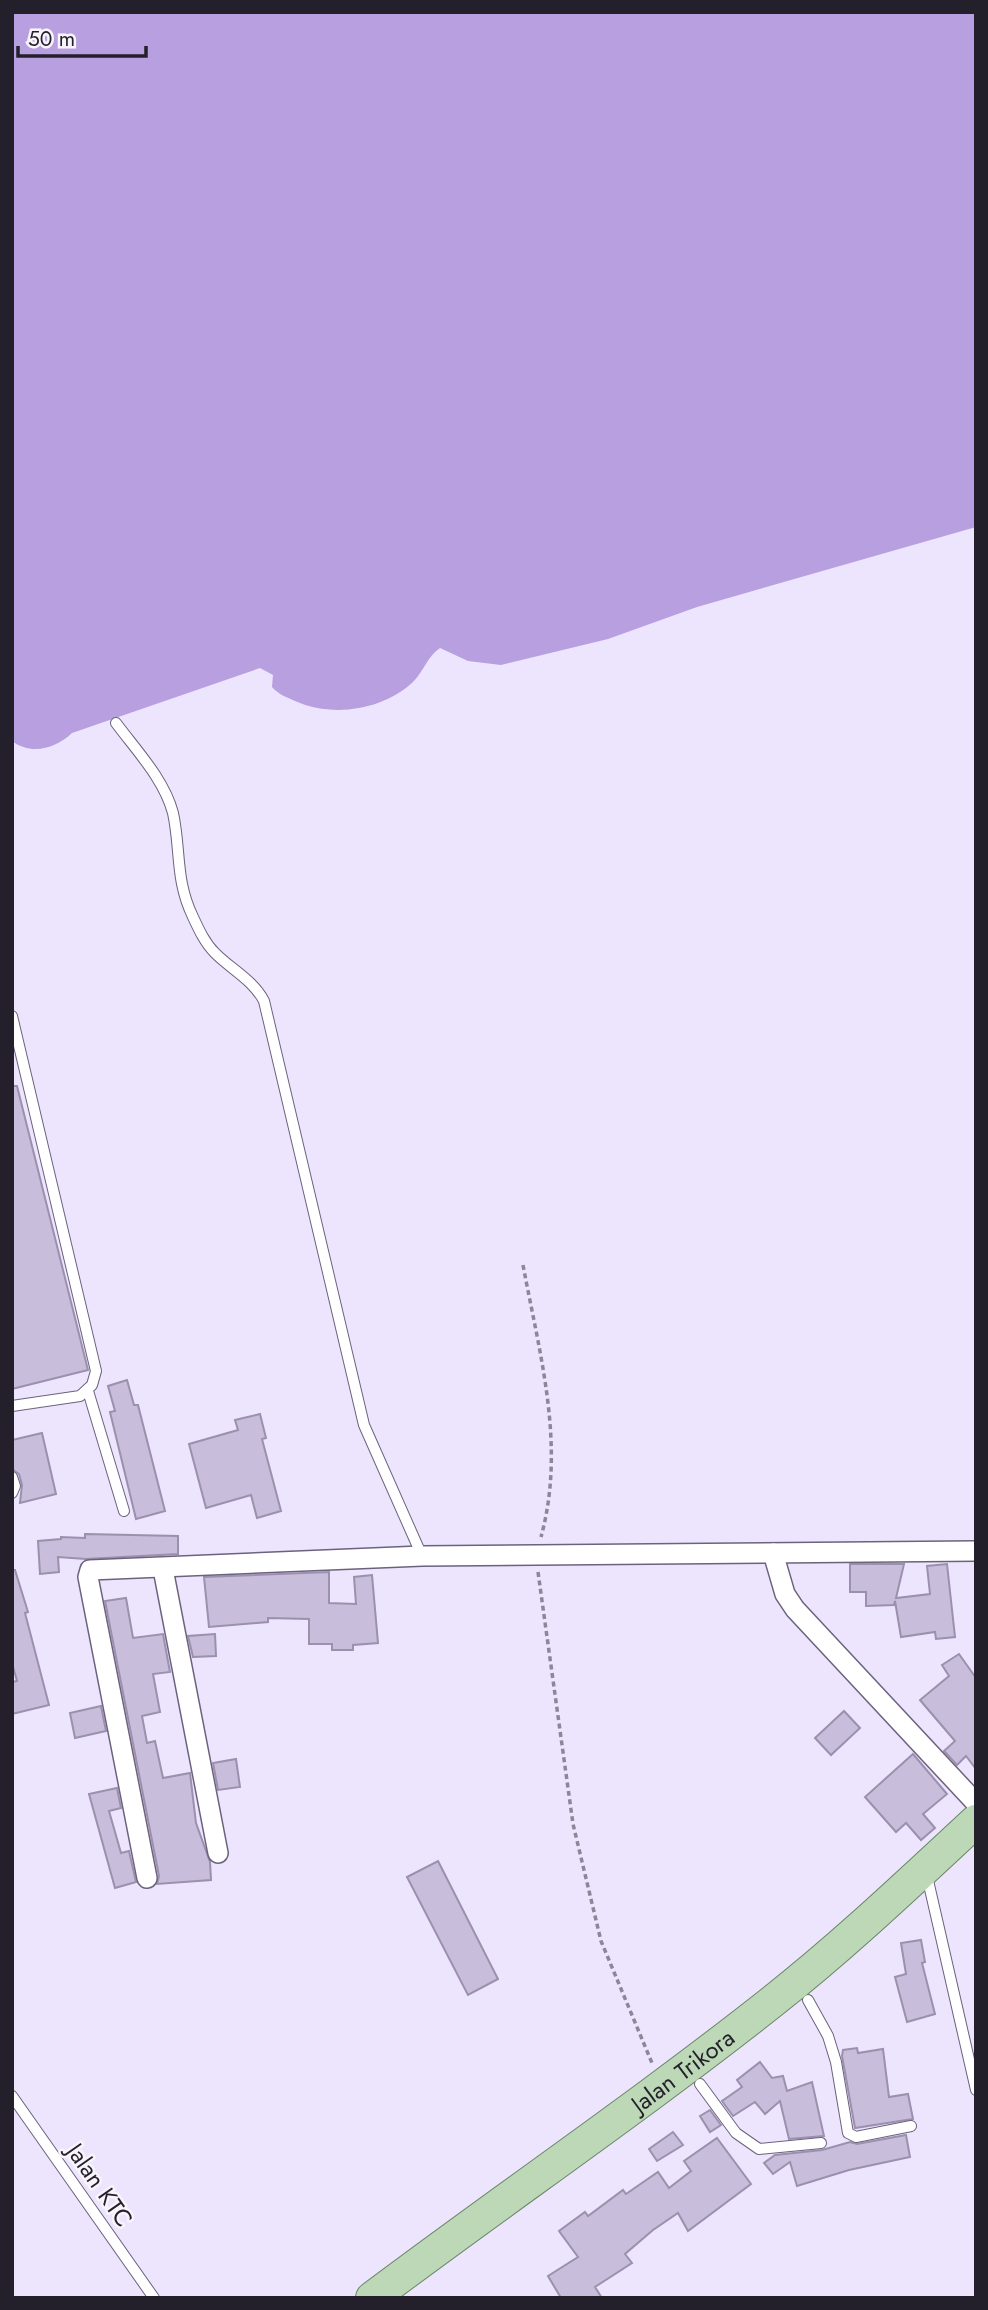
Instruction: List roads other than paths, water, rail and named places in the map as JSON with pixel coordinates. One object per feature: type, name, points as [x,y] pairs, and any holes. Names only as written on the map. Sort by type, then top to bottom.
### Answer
[{"type":"main road","name":"Jalan Trikora","points":[[406,2298],[522,2210],[700,2084],[807,2000],[927,1878],[976,1821]]},
{"type":"main road","name":"Jalan Trikora","points":[[372,2298],[662,2088],[927,1878],[976,1848]]},
{"type":"street","points":[[147,1878],[88,1577],[94,1569],[163,1569],[422,1556],[976,1551]]},
{"type":"street","points":[[773,1552],[785,1594],[795,1609],[976,1803]]},
{"type":"street","points":[[163,1569],[218,1853]]},
{"type":"lane","points":[[116,723],[153,772],[173,813],[182,893],[204,939],[215,953],[250,982],[264,1001],[364,1425],[422,1556]]},
{"type":"lane","points":[[12,1016],[96,1371],[88,1391],[80,1396],[12,1406]]},
{"type":"lane","points":[[88,1391],[124,1511]]},
{"type":"lane","points":[[12,1477],[15,1486],[12,1493]]},
{"type":"lane","points":[[927,1878],[976,2090]]},
{"type":"lane","points":[[807,2000],[828,2036],[836,2062],[848,2133],[856,2137],[911,2126]]},
{"type":"lane","points":[[700,2084],[736,2133],[759,2149],[821,2143]]},
{"type":"lane","name":"Jalan KTC","points":[[12,2096],[154,2298]]}]
